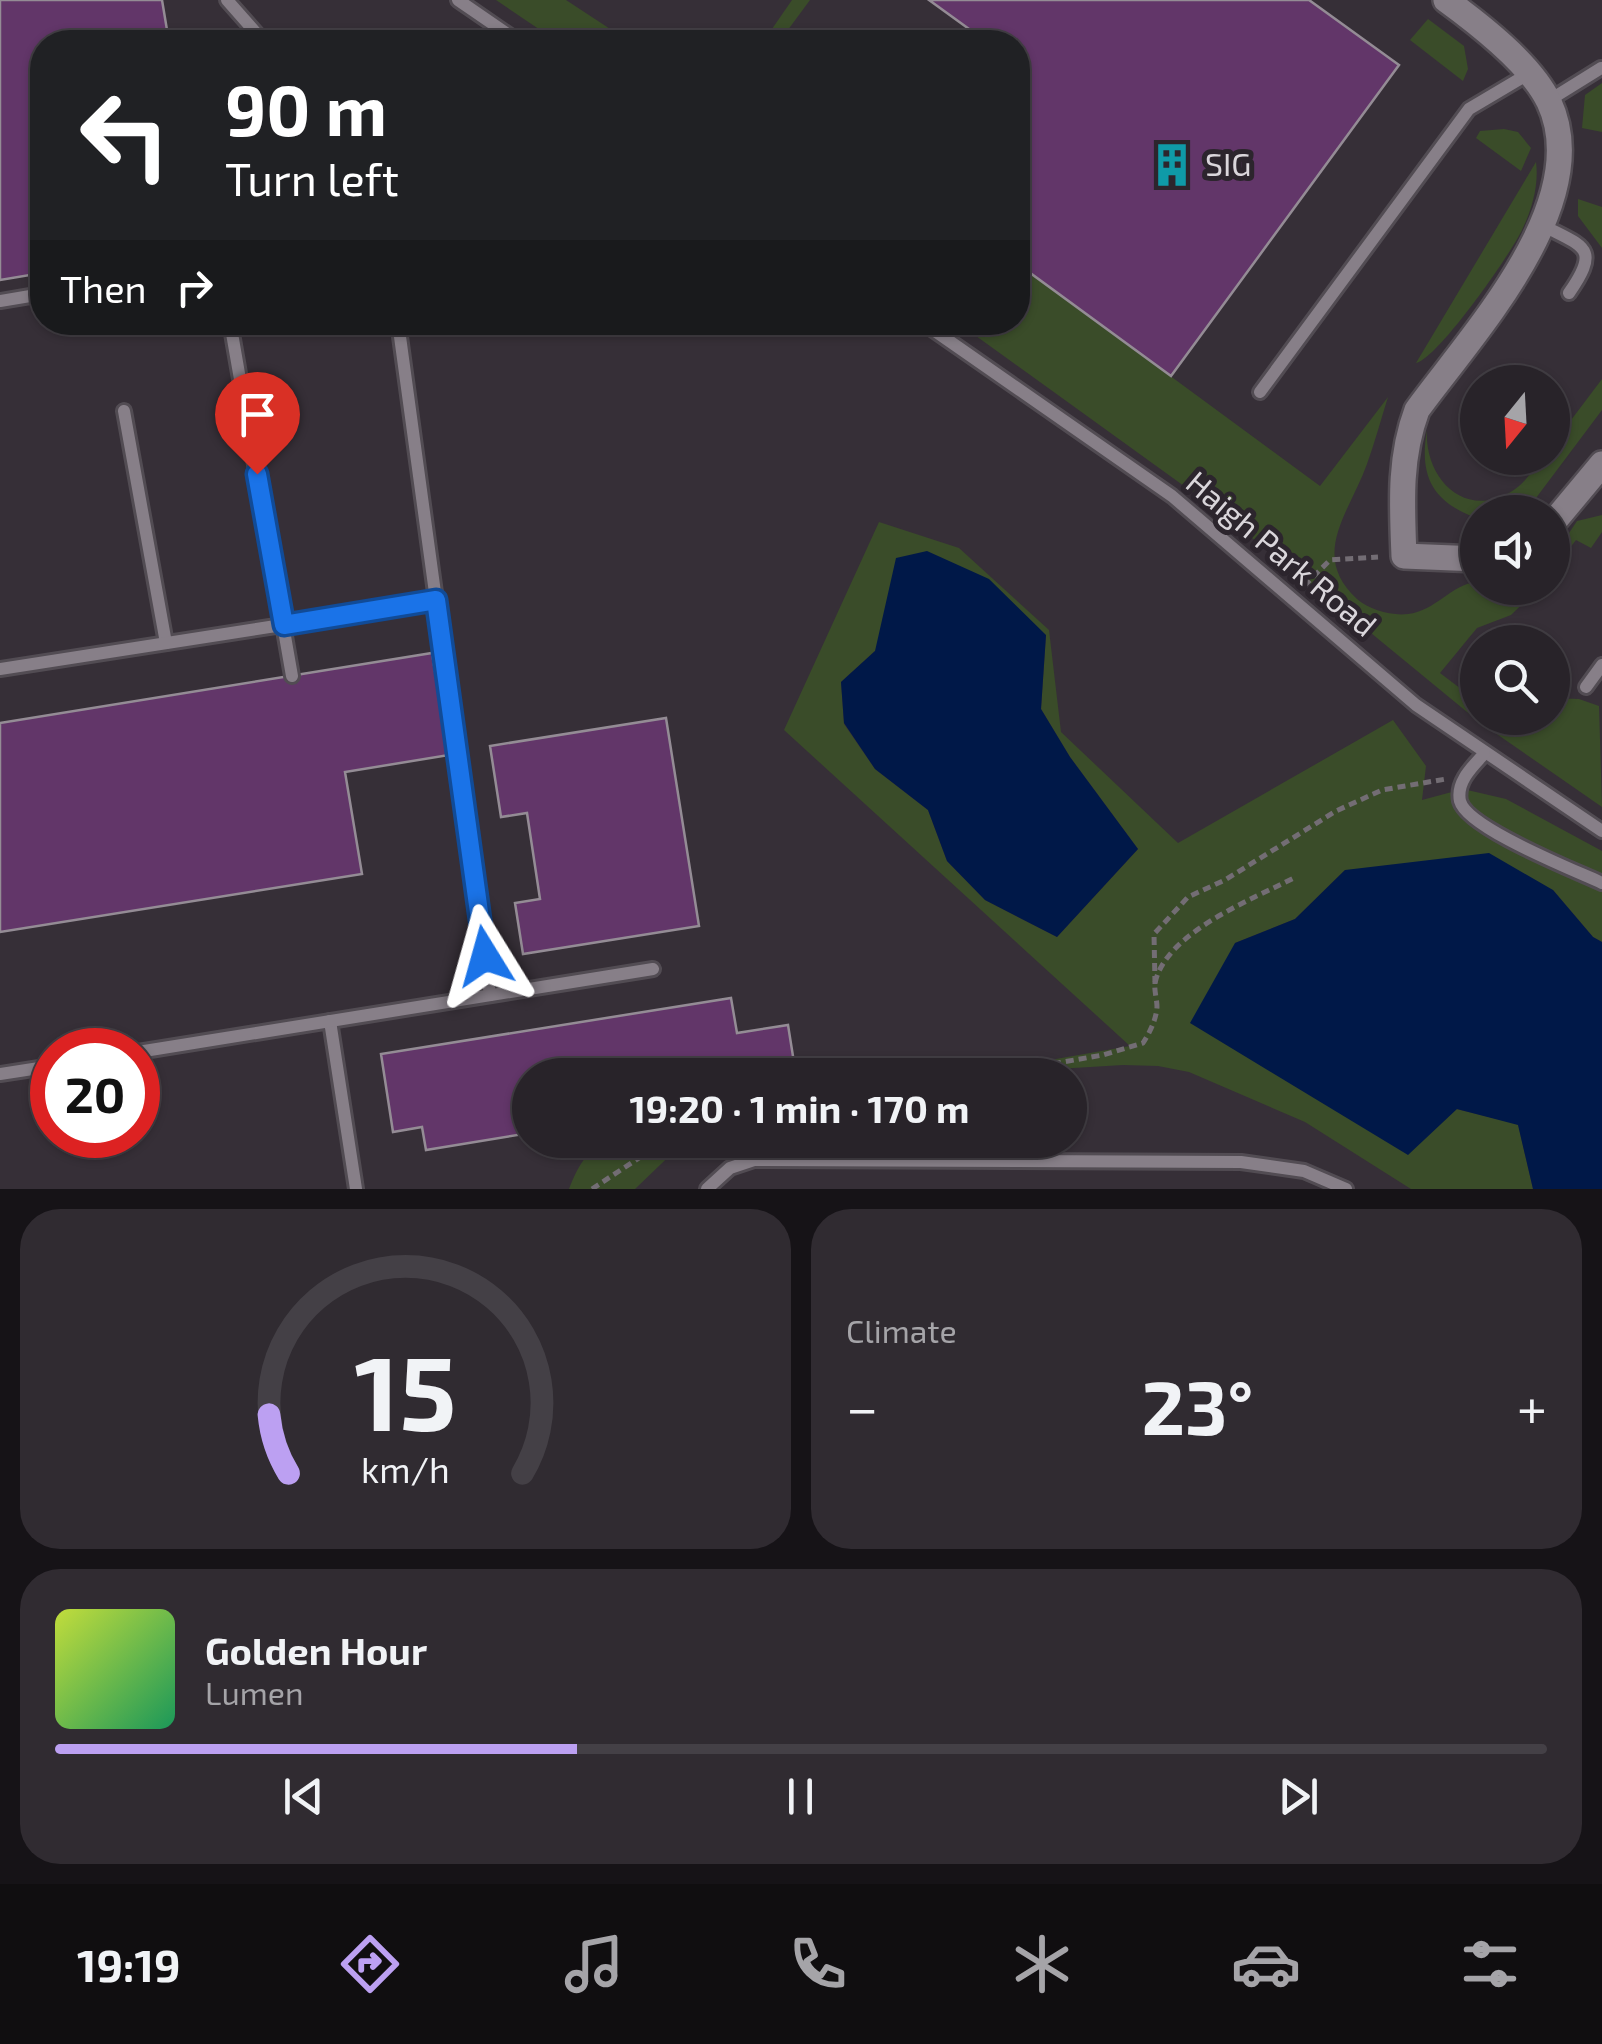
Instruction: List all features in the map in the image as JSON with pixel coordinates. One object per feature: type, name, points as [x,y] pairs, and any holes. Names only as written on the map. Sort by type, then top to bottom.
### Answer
[{"type":"street","points":[[1446,0],[1513,55],[1528,74],[1548,100],[1562,149],[1552,198],[1535,244],[1417,410],[1408,434],[1404,460],[1404,556],[1460,558]]},
{"type":"street","points":[[1570,505],[1599,475]]},
{"type":"lane","points":[[227,0],[253,30]]},
{"type":"lane","points":[[458,0],[502,30]]},
{"type":"lane","points":[[1548,100],[1601,68]]},
{"type":"lane","points":[[1260,392],[1469,109],[1528,74]]},
{"type":"lane","points":[[1542,225],[1579,244],[1586,255],[1586,268],[1569,293]]},
{"type":"lane","points":[[0,301],[30,296]]},
{"type":"lane","points":[[232,335],[292,676]]},
{"type":"lane","points":[[400,335],[490,995]]},
{"type":"lane","name":"Haigh Park Road","points":[[941,335],[1172,496],[1416,705],[1602,831]]},
{"type":"lane","points":[[124,411],[166,643]]},
{"type":"lane","points":[[0,669],[436,600]]},
{"type":"lane","points":[[1586,687],[1602,665]]},
{"type":"lane","points":[[1484,754],[1464,776],[1459,798],[1466,813],[1501,836],[1602,883]]},
{"type":"lane","points":[[160,1048],[653,969]]},
{"type":"lane","points":[[330,1021],[356,1189]]},
{"type":"lane","points":[[0,1074],[30,1069]]},
{"type":"lane","points":[[707,1189],[730,1168],[754,1160],[1241,1162],[1304,1171],[1346,1189]]},
{"type":"path","points":[[1291,598],[1330,560],[1404,556]]},
{"type":"path","points":[[1080,1058],[1143,1043],[1157,1008],[1154,934],[1188,897],[1226,880],[1336,811],[1382,790],[1464,776]]},
{"type":"path","points":[[1155,984],[1168,954],[1196,930],[1296,877]]},
{"type":"path","points":[[592,1189],[639,1158]]},
{"type":"green space","points":[[496,0],[566,0],[612,30],[540,30]]},
{"type":"green space","points":[[792,0],[810,0],[788,30],[771,30]]},
{"type":"green space","points":[[1428,19],[1464,46],[1468,69],[1463,81],[1410,40]]},
{"type":"green space","points":[[1602,83],[1602,132],[1582,128],[1585,95]]},
{"type":"green space","points":[[1480,131],[1518,132],[1531,148],[1521,171],[1476,138]]},
{"type":"green space","points":[[1536,162],[1534,197],[1515,243],[1456,325],[1427,357],[1416,363]]},
{"type":"green space","points":[[1578,199],[1602,207],[1602,248],[1578,216]]},
{"type":"green space","points":[[1030,273],[1320,486],[1388,397],[1367,464],[1338,533],[1336,566],[1343,583],[1357,599],[1388,613],[1418,612],[1460,587],[1460,605],[1521,605],[1511,615],[1485,625],[1460,625],[1460,649],[1440,673],[1460,688],[1460,706],[1202,499],[975,335],[1030,335]]},
{"type":"green space","points":[[1602,379],[1602,410],[1570,453],[1570,421]]},
{"type":"green space","points":[[1427,430],[1432,463],[1449,488],[1460,496],[1460,511],[1439,494],[1427,473]]},
{"type":"green space","points":[[1553,475],[1538,495],[1504,495],[1519,486],[1528,477]]},
{"type":"green space","points":[[1602,515],[1602,532],[1591,548],[1576,540],[1570,548],[1570,532],[1577,521]]},
{"type":"green space","points":[[879,522],[959,548],[1049,630],[1061,732],[1178,843],[1393,720],[1426,766],[1422,800],[1463,789],[1506,799],[1602,851],[1602,942],[1593,937],[1553,890],[1345,870],[1295,919],[1235,943],[1456,1109],[1518,1124],[1533,1189],[1411,1189],[1305,1122],[1189,1072],[1158,1066],[1087,1067],[1087,1058],[1061,1058],[1130,1046],[784,730]],"holes":[[[1046,635],[1041,709],[1070,757],[1138,849],[1057,937],[985,900],[947,861],[928,810],[875,769],[844,724],[841,682],[875,651]]]},
{"type":"green space","points":[[1570,699],[1599,706],[1602,807],[1498,735],[1570,735]]},
{"type":"green space","points":[[585,1158],[667,1158],[635,1189],[569,1189]]},
{"type":"water","points":[[927,551],[989,579],[1046,635],[1041,709],[1070,757],[1138,849],[1057,937],[985,900],[947,861],[928,810],[875,769],[844,723],[841,682],[875,651],[896,558]]},
{"type":"water","points":[[1489,853],[1553,890],[1593,937],[1602,942],[1602,1189],[1533,1189],[1518,1125],[1457,1109],[1408,1155],[1190,1023],[1235,943],[1295,919],[1345,870]]},
{"type":"building","points":[[0,0],[162,0],[167,30],[30,30],[30,275],[0,280]]},
{"type":"building","name":"SIG","points":[[929,0],[1309,0],[1399,65],[1171,376],[1030,273],[1030,30],[970,30]]},
{"type":"building","points":[[432,653],[449,755],[345,772],[362,874],[0,932],[0,723]]},
{"type":"building","points":[[666,718],[699,926],[523,954],[515,903],[540,899],[527,813],[501,817],[490,746]]},
{"type":"building","points":[[731,998],[737,1033],[788,1025],[793,1058],[512,1058],[512,1136],[426,1150],[422,1127],[393,1132],[381,1054]]},
{"type":"place","name":"SIG","points":[[1172,165]]},
{"type":"route","points":[[257,474],[284,625],[436,600],[485,956]]}]
